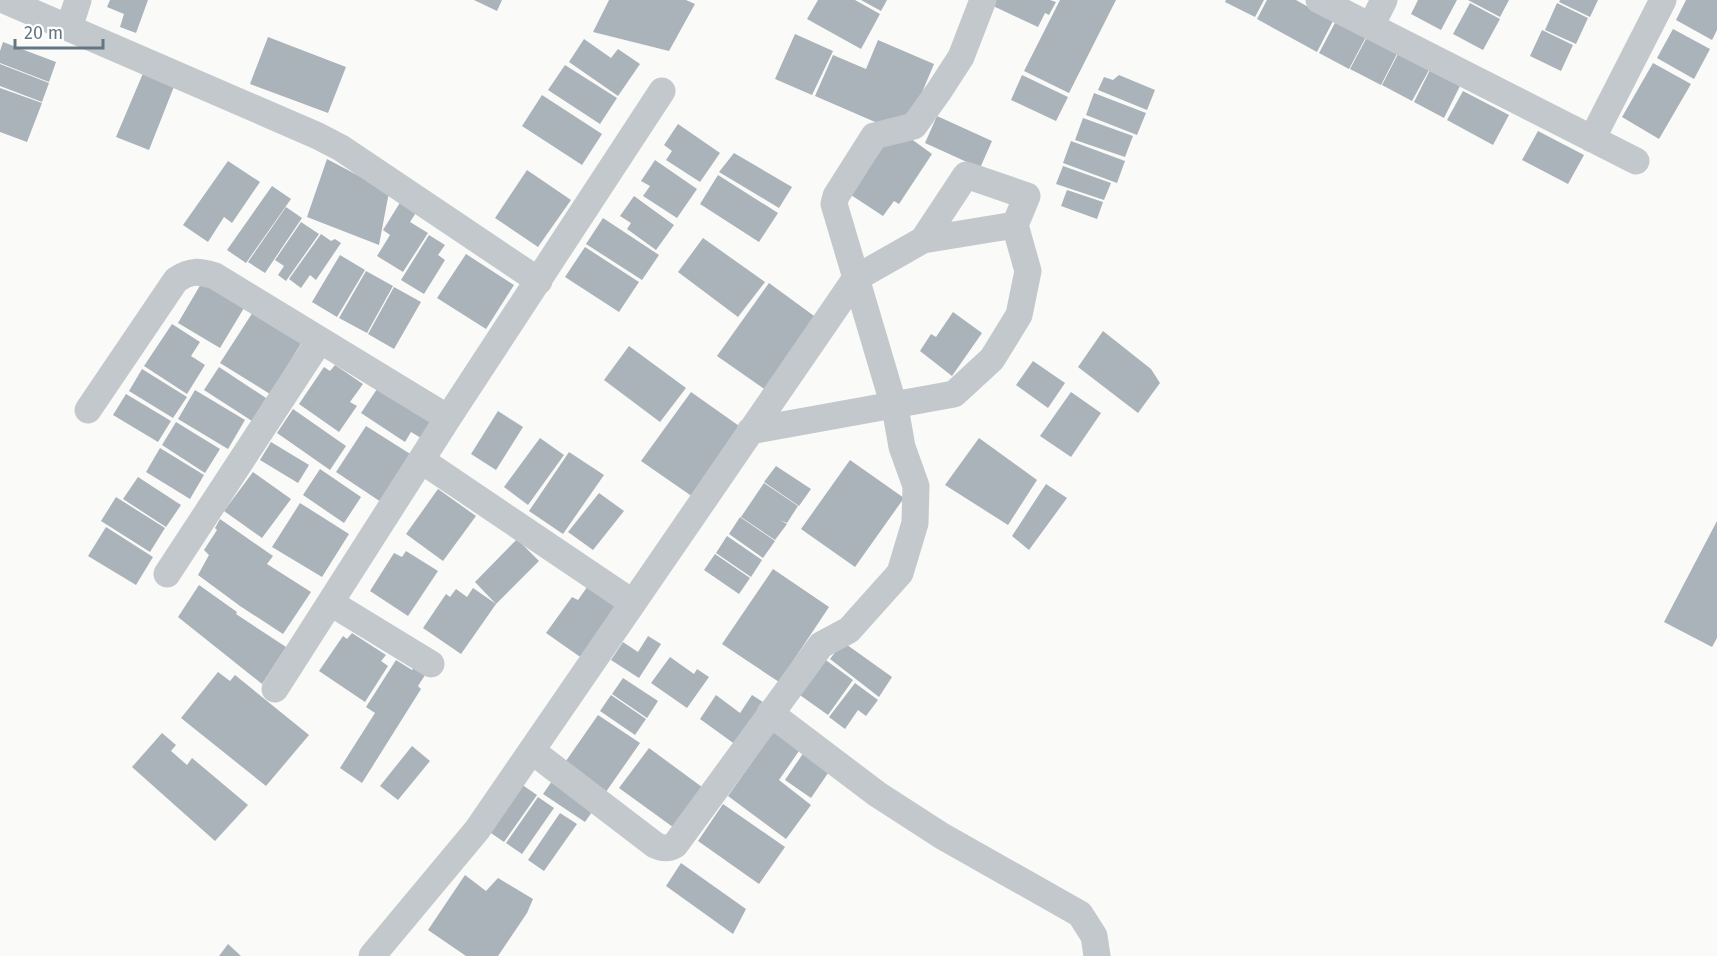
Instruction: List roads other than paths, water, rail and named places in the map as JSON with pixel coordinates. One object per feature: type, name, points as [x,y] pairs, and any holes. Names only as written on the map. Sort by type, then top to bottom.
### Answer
[{"type":"street","points":[[3,0],[341,148],[539,281]]},
{"type":"street","points":[[69,28],[78,0]]},
{"type":"street","points":[[532,751],[655,845],[661,849],[669,849],[675,845],[821,645],[849,630],[900,573],[915,523],[916,486],[836,212],[836,196],[874,136],[915,126],[961,57],[983,0]]},
{"type":"street","points":[[1319,0],[1636,161]]},
{"type":"street","points":[[1371,26],[1384,0]]},
{"type":"street","points":[[1592,139],[1663,0]]},
{"type":"street","points":[[275,689],[448,418],[662,91]]},
{"type":"street","points":[[750,431],[954,394],[992,358],[1019,315],[1028,272],[1015,225],[1027,195],[966,175],[923,240]]},
{"type":"street","points":[[372,956],[477,830],[856,278],[923,240],[1015,225]]},
{"type":"street","points":[[88,410],[176,279],[189,272],[203,272],[215,276],[448,418]]},
{"type":"street","points":[[167,574],[320,340]]},
{"type":"street","points":[[421,460],[633,603]]},
{"type":"street","points":[[331,603],[431,664]]},
{"type":"street","points":[[770,713],[877,794],[932,830],[1080,914],[1094,936],[1097,956]]}]
